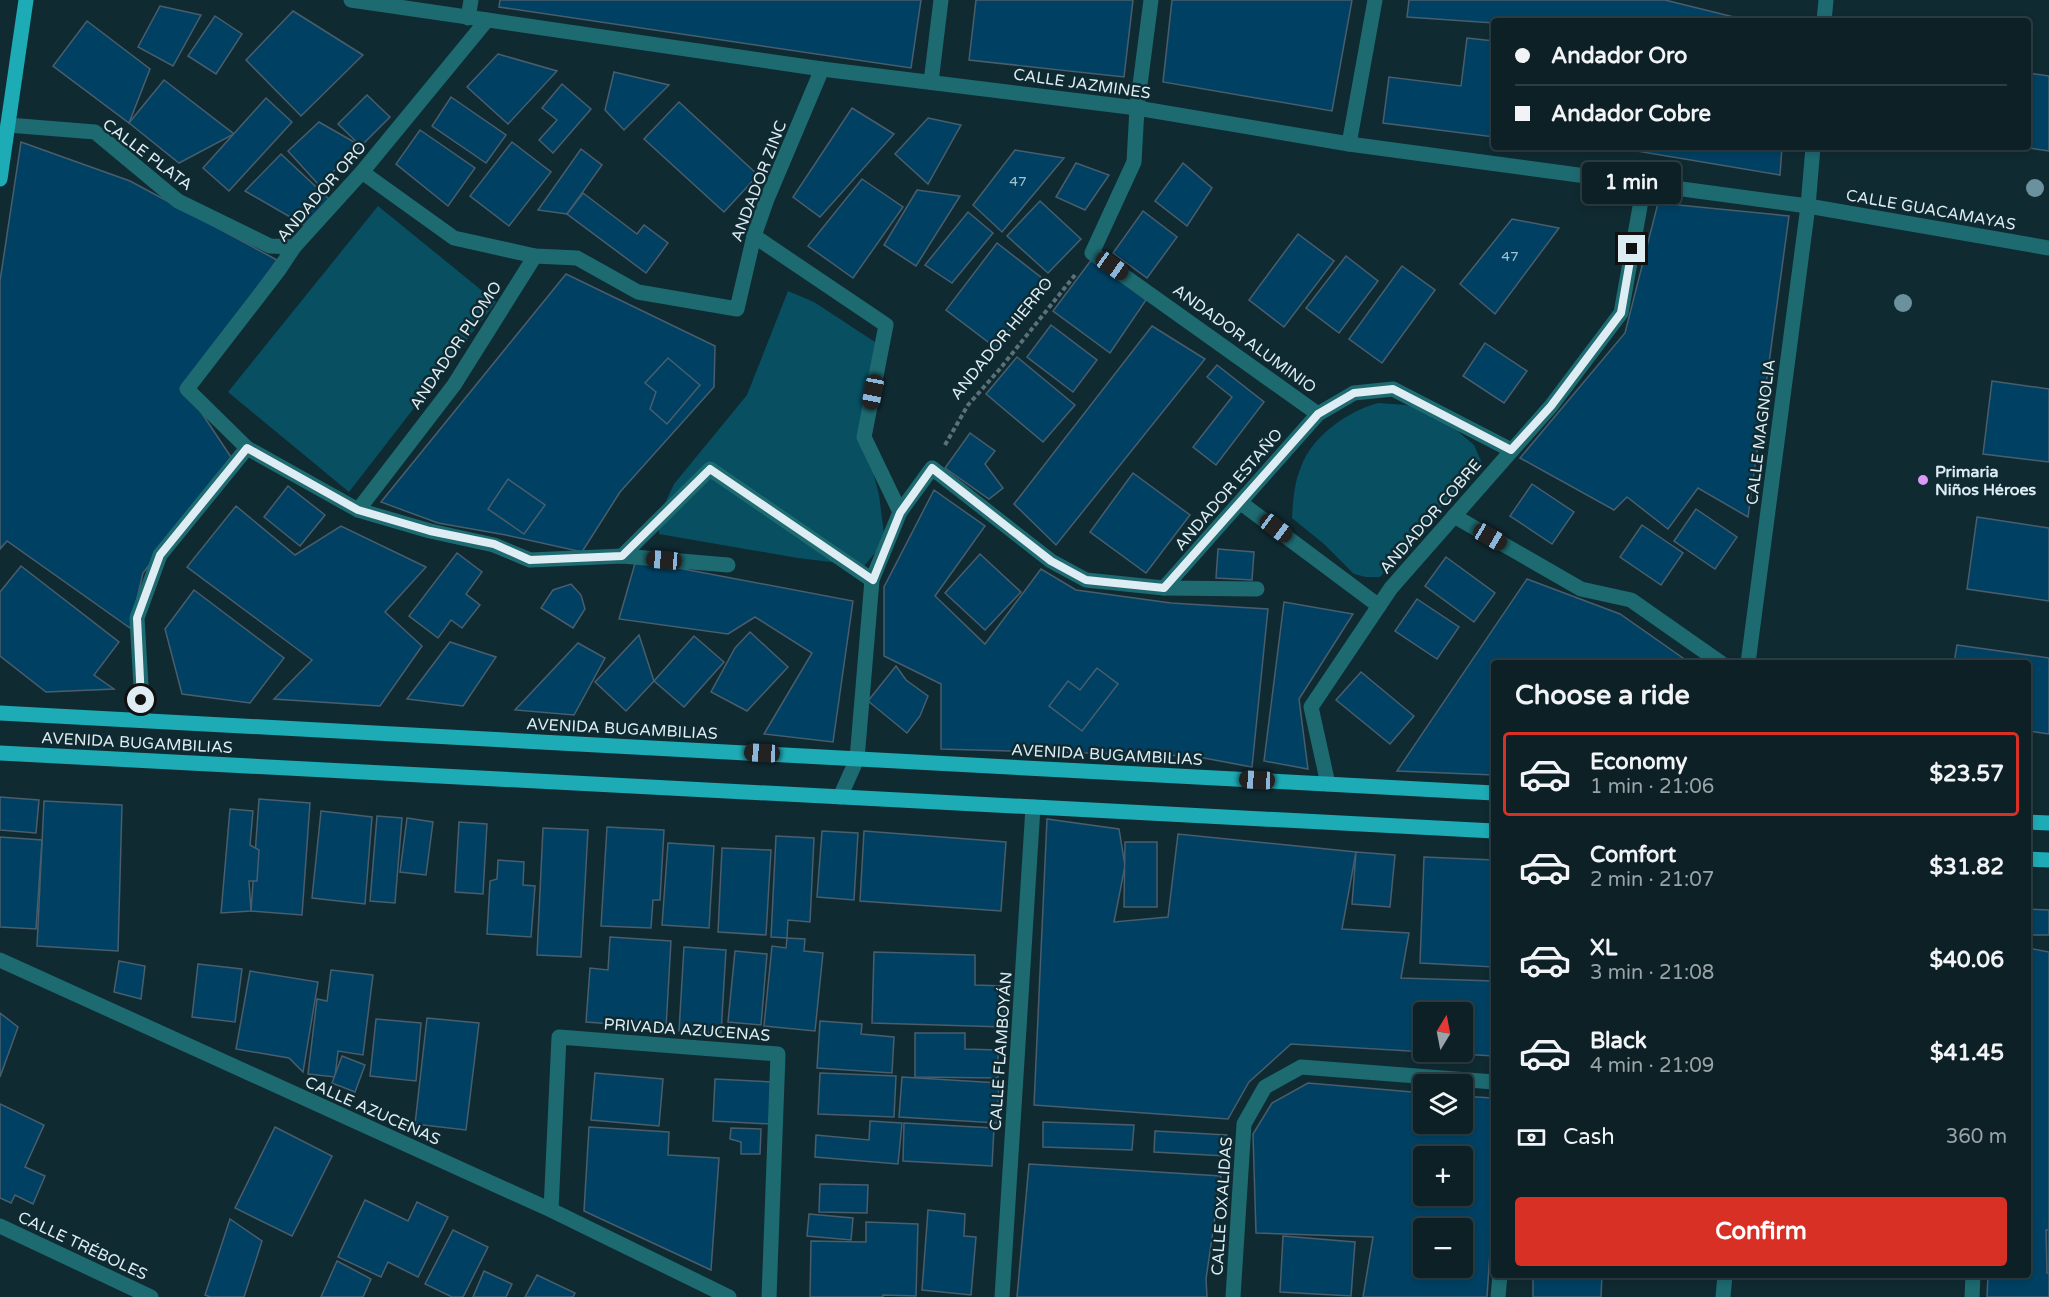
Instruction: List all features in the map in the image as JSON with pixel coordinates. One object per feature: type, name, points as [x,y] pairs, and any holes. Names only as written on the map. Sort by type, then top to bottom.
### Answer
[{"type":"main road","points":[[0,179],[26,0]]},
{"type":"main road","name":"AVENIDA BUGAMBILIAS","points":[[0,712],[1491,793]]},
{"type":"main road","name":"AVENIDA BUGAMBILIAS","points":[[0,753],[1491,831]]},
{"type":"main road","points":[[2031,822],[2049,823]]},
{"type":"main road","points":[[2031,859],[2049,860]]},
{"type":"street","name":"CALLE JAZMINES","points":[[351,0],[822,69],[1137,108],[1349,144],[1808,206]]},
{"type":"street","points":[[468,18],[471,0]]},
{"type":"street","points":[[932,82],[941,0]]},
{"type":"street","points":[[1092,253],[1134,162],[1137,108],[1150,0]]},
{"type":"street","points":[[1349,144],[1375,0]]},
{"type":"street","points":[[1824,18],[1826,0]]},
{"type":"street","name":"ANDADOR ORO","points":[[247,448],[187,389],[294,247],[362,172],[487,20]]},
{"type":"street","name":"ANDADOR ZINC","points":[[535,256],[577,258],[638,292],[737,309],[754,236],[767,199],[822,69]]},
{"type":"street","name":"CALLE PLATA","points":[[8,125],[95,132],[178,201],[270,246],[294,247]]},
{"type":"street","name":"CALLE MAGNOLIA","points":[[1748,660],[1808,206],[1813,150]]},
{"type":"street","points":[[362,172],[454,238],[535,256]]},
{"type":"street","name":"ANDADOR COBRE","points":[[1328,784],[1311,707],[1391,588],[1551,406],[1621,313],[1644,184]]},
{"type":"street","name":"CALLE GUACAMAYAS","points":[[1808,206],[2049,248]]},
{"type":"street","points":[[754,236],[886,325],[864,437],[900,513]]},
{"type":"street","name":"ANDADOR ALUMINIO","points":[[1092,253],[1318,414],[1354,393],[1393,389],[1511,450]]},
{"type":"street","name":"ANDADOR PLOMO","points":[[358,510],[454,385],[535,256]]},
{"type":"street","name":"ANDADOR ESTAÑO","points":[[1164,588],[1318,414]]},
{"type":"street","points":[[143,720],[137,618],[160,555],[247,448],[358,510],[430,531],[494,544],[530,560],[622,556],[728,565]]},
{"type":"street","points":[[840,797],[857,759],[873,580],[900,513],[932,468],[1051,561],[1086,580],[1164,588],[1257,589]]},
{"type":"street","points":[[622,556],[710,469],[873,580]]},
{"type":"street","points":[[1241,502],[1379,606]]},
{"type":"street","points":[[1454,516],[1581,590],[1630,600],[1717,660]]},
{"type":"street","name":"CALLE FLAMBOYÁN","points":[[1002,1297],[1033,807]]},
{"type":"street","name":"CALLE AZUCENAS","points":[[0,960],[551,1210],[729,1297]]},
{"type":"street","name":"PRIVADA AZUCENAS","points":[[551,1210],[559,1037],[778,1054],[769,1297]]},
{"type":"street","name":"CALLE OXALIDAS","points":[[1233,1297],[1244,1124],[1265,1088],[1301,1067],[1491,1082]]},
{"type":"street","name":"CALLE TRÉBOLES","points":[[0,1227],[151,1297]]},
{"type":"street","points":[[1498,1297],[1500,1278]]},
{"type":"street","points":[[1723,1297],[1725,1278]]},
{"type":"street","points":[[1972,1297],[1973,1278]]},
{"type":"path","name":"ANDADOR HIERRO","points":[[932,468],[968,405],[999,370],[1092,253]]},
{"type":"shaded area","points":[[378,206],[496,302],[349,492],[228,392]]},
{"type":"shaded area","points":[[788,291],[814,302],[881,346],[862,429],[879,495],[885,541],[864,566],[798,558],[659,534],[659,516],[674,484],[747,395]]},
{"type":"shaded area","points":[[1378,403],[1405,405],[1435,412],[1474,445],[1481,461],[1380,577],[1366,577],[1354,574],[1324,544],[1292,518],[1292,512],[1299,473],[1313,445],[1332,426],[1355,412]]},
{"type":"building","points":[[500,0],[921,0],[911,68],[499,7]]},
{"type":"building","points":[[976,0],[1133,0],[1124,77],[969,60]]},
{"type":"building","points":[[1172,0],[1352,0],[1332,111],[1163,82]]},
{"type":"building","points":[[1409,0],[1665,0],[1738,18],[1491,18],[1491,23],[1407,17]]},
{"type":"building","points":[[160,6],[201,15],[173,66],[138,47]]},
{"type":"building","points":[[293,11],[363,55],[301,116],[246,60]]},
{"type":"building","points":[[215,16],[242,34],[216,74],[188,56]]},
{"type":"building","points":[[87,21],[150,69],[129,123],[53,66]]},
{"type":"building","points":[[1467,38],[1491,41],[1491,137],[1383,123],[1389,77],[1461,86]]},
{"type":"building","points":[[498,54],[557,71],[508,124],[467,87]]},
{"type":"building","points":[[614,72],[669,85],[624,130],[605,110]]},
{"type":"building","points":[[2031,73],[2049,76],[2049,151],[2031,148]]},
{"type":"building","points":[[164,80],[234,134],[179,163],[129,123]]},
{"type":"building","points":[[562,84],[591,109],[553,153],[539,140],[557,120],[542,108]]},
{"type":"building","points":[[367,95],[390,117],[361,146],[338,124]]},
{"type":"building","points":[[451,97],[506,135],[486,163],[432,126]]},
{"type":"building","points":[[266,98],[292,122],[229,191],[203,168]]},
{"type":"building","points":[[679,102],[758,175],[724,212],[644,139]]},
{"type":"building","points":[[852,108],[894,134],[820,217],[793,197]]},
{"type":"building","points":[[928,118],[961,125],[928,184],[895,154]]},
{"type":"building","points":[[319,122],[361,146],[319,185],[288,151]]},
{"type":"building","points":[[420,130],[475,168],[448,206],[396,164]]},
{"type":"building","points":[[21,142],[130,181],[277,260],[185,388],[231,457],[143,573],[130,628],[7,541],[0,549],[0,281]]},
{"type":"building","points":[[512,142],[551,172],[509,226],[470,196]]},
{"type":"building","points":[[581,149],[602,165],[567,214],[538,210]]},
{"type":"building","points":[[1015,150],[1064,158],[1002,232],[973,205]]},
{"type":"building","points":[[1631,150],[1782,150],[1780,175]]},
{"type":"building","points":[[281,154],[329,199],[304,225],[245,191]]},
{"type":"building","points":[[1076,163],[1109,175],[1085,210],[1056,197]]},
{"type":"building","points":[[1183,163],[1212,188],[1187,226],[1155,201]]},
{"type":"building","points":[[862,179],[903,207],[853,278],[808,246]]},
{"type":"building","points":[[917,190],[960,196],[916,266],[884,245]]},
{"type":"building","points":[[583,193],[637,234],[644,225],[668,243],[646,273],[567,214]]},
{"type":"building","points":[[1040,201],[1081,239],[1048,273],[1007,236]]},
{"type":"building","points":[[1658,203],[1789,216],[1748,517],[1698,488],[1668,529],[1627,497],[1614,510],[1520,458],[1625,333]]},
{"type":"building","points":[[1143,211],[1177,237],[1147,278],[1113,253]]},
{"type":"building","points":[[968,212],[993,233],[952,283],[925,265]]},
{"type":"building","points":[[1512,219],[1559,228],[1495,314],[1460,284]]},
{"type":"building","points":[[1298,234],[1334,261],[1284,327],[1249,300]]},
{"type":"building","points":[[997,243],[1047,282],[996,348],[946,310]]},
{"type":"building","points":[[1346,256],[1378,281],[1339,333],[1306,308]]},
{"type":"building","points":[[1092,259],[1146,300],[1110,353],[1053,311]]},
{"type":"building","points":[[1402,266],[1435,290],[1382,363],[1349,339]]},
{"type":"building","points":[[566,274],[715,346],[714,387],[620,492],[582,552],[438,523],[381,502]]},
{"type":"building","points":[[1051,325],[1097,360],[1073,392],[1027,357]]},
{"type":"building","points":[[1152,326],[1205,359],[1056,545],[1014,504]]},
{"type":"building","points":[[1485,343],[1527,371],[1504,403],[1463,376]]},
{"type":"building","points":[[1017,357],[1075,405],[1043,442],[986,394]]},
{"type":"building","points":[[668,358],[700,385],[667,424],[650,409],[656,392],[645,383]]},
{"type":"building","points":[[1217,365],[1264,402],[1216,465],[1193,447],[1232,397],[1207,377]]},
{"type":"building","points":[[1992,381],[2049,389],[2049,462],[1983,454]]},
{"type":"building","points":[[970,433],[995,451],[985,464],[1003,488],[989,499],[945,468]]},
{"type":"building","points":[[1133,473],[1190,515],[1146,573],[1090,532]]},
{"type":"building","points":[[508,479],[545,505],[524,534],[488,509]]},
{"type":"building","points":[[1532,484],[1574,512],[1552,544],[1510,516]]},
{"type":"building","points":[[288,486],[325,515],[300,546],[264,517]]},
{"type":"building","points":[[934,490],[985,526],[935,596],[985,644],[1041,569],[1076,590],[1171,603],[1268,609],[1252,767],[1193,756],[941,749],[941,684],[884,656],[884,587]]},
{"type":"building","points":[[236,506],[295,555],[341,526],[426,567],[385,612],[422,646],[380,706],[274,699],[312,660],[187,567]]},
{"type":"building","points":[[1696,509],[1737,537],[1715,569],[1674,541]]},
{"type":"building","points":[[1977,517],[2049,528],[2049,601],[1967,589]]},
{"type":"building","points":[[1642,525],[1683,553],[1661,585],[1620,557]]},
{"type":"building","points":[[1218,549],[1254,552],[1252,580],[1216,578]]},
{"type":"building","points":[[457,553],[482,572],[466,594],[480,605],[462,628],[451,620],[438,638],[409,616]]},
{"type":"building","points":[[980,554],[1021,592],[985,630],[945,593]]},
{"type":"building","points":[[1446,557],[1495,593],[1474,622],[1425,586]]},
{"type":"building","points":[[636,560],[853,601],[833,742],[764,734],[812,653],[755,617],[728,634],[619,619]]},
{"type":"building","points":[[21,566],[119,642],[94,675],[114,689],[46,692],[0,656],[0,592]]},
{"type":"building","points":[[1527,579],[1620,614],[1686,660],[1491,660],[1491,775],[1397,771]]},
{"type":"building","points":[[571,584],[581,595],[585,609],[573,628],[541,608],[553,590]]},
{"type":"building","points":[[194,590],[284,658],[250,703],[182,694],[165,629]]},
{"type":"building","points":[[1417,599],[1459,627],[1437,659],[1395,631]]},
{"type":"building","points":[[1284,602],[1353,614],[1299,699],[1308,769],[1264,761]]},
{"type":"building","points":[[750,632],[788,667],[747,711],[711,692],[735,648]]},
{"type":"building","points":[[639,635],[654,681],[626,711],[595,682]]},
{"type":"building","points":[[694,636],[724,662],[684,707],[654,681]]},
{"type":"building","points":[[450,642],[496,657],[463,706],[407,699]]},
{"type":"building","points":[[578,643],[605,658],[574,715],[515,710]]},
{"type":"building","points":[[1957,645],[2049,658],[2049,734],[2031,731],[2031,660],[1954,660]]},
{"type":"building","points":[[896,666],[906,680],[928,696],[920,716],[907,733],[868,701]]},
{"type":"building","points":[[1097,668],[1118,684],[1082,731],[1049,706],[1068,681],[1080,690]]},
{"type":"building","points":[[1361,672],[1414,716],[1390,744],[1336,700]]},
{"type":"building","points":[[0,797],[39,800],[36,833],[0,830]]},
{"type":"building","points":[[259,799],[310,803],[302,915],[251,911]]},
{"type":"building","points":[[44,801],[122,805],[118,951],[37,946]]},
{"type":"building","points":[[230,809],[253,811],[250,845],[259,850],[257,881],[249,881],[251,911],[221,913]]},
{"type":"building","points":[[321,811],[372,817],[365,904],[312,898]]},
{"type":"building","points":[[377,816],[402,818],[395,903],[370,901]]},
{"type":"building","points":[[407,818],[433,822],[426,875],[400,872]]},
{"type":"building","points":[[1047,819],[1119,829],[1125,866],[1114,922],[1168,917],[1178,834],[1356,852],[1342,929],[1409,933],[1401,978],[1491,981],[1491,1056],[1473,1055],[1473,1002],[1413,1002],[1413,1051],[1291,1044],[1249,1082],[1228,1119],[1034,1105]]},
{"type":"building","points":[[459,822],[487,824],[483,894],[455,892]]},
{"type":"building","points":[[607,827],[664,830],[660,900],[653,900],[651,928],[601,926]]},
{"type":"building","points":[[543,828],[588,830],[581,957],[537,955]]},
{"type":"building","points":[[822,831],[858,833],[854,900],[817,897]]},
{"type":"building","points":[[864,831],[1006,842],[1001,911],[860,901]]},
{"type":"building","points":[[776,836],[814,838],[810,922],[788,920],[787,938],[771,937]]},
{"type":"building","points":[[0,837],[42,840],[36,929],[0,927]]},
{"type":"building","points":[[1125,842],[1157,842],[1157,907],[1124,907]]},
{"type":"building","points":[[668,843],[714,846],[709,928],[662,925]]},
{"type":"building","points":[[722,848],[771,850],[766,935],[718,932]]},
{"type":"building","points":[[1356,852],[1395,855],[1390,907],[1352,904]]},
{"type":"building","points":[[1424,857],[1491,860],[1491,967],[1420,963]]},
{"type":"building","points":[[498,860],[524,862],[523,885],[535,886],[531,937],[487,934],[490,881],[497,879]]},
{"type":"building","points":[[2031,909],[2049,910],[2049,935],[2031,935]]},
{"type":"building","points":[[610,937],[671,941],[666,1028],[586,1022],[590,968],[608,970]]},
{"type":"building","points":[[787,938],[805,939],[804,951],[823,953],[815,1031],[764,1026],[772,946],[786,948]]},
{"type":"building","points":[[684,947],[726,950],[721,1033],[679,1031]]},
{"type":"building","points":[[2031,949],[2049,952],[2049,1297],[1987,1297],[1988,1278],[2031,1278]]},
{"type":"building","points":[[735,951],[767,954],[761,1025],[728,1022]]},
{"type":"building","points":[[874,952],[975,955],[975,985],[1005,986],[1004,1027],[872,1023]]},
{"type":"building","points":[[119,961],[145,966],[141,999],[114,992]]},
{"type":"building","points":[[198,964],[242,969],[235,1022],[192,1017]]},
{"type":"building","points":[[331,970],[373,975],[363,1055],[338,1051],[335,1077],[308,1074],[317,999],[327,1001]]},
{"type":"building","points":[[250,971],[318,982],[303,1072],[289,1058],[236,1049]]},
{"type":"building","points":[[0,1013],[18,1027],[0,1077]]},
{"type":"building","points":[[427,1018],[479,1023],[466,1130],[415,1124]]},
{"type":"building","points":[[376,1019],[421,1023],[416,1081],[370,1076]]},
{"type":"building","points":[[820,1021],[862,1024],[861,1034],[894,1037],[892,1073],[817,1068]]},
{"type":"building","points":[[915,1033],[965,1033],[965,1049],[998,1050],[998,1078],[915,1077]]},
{"type":"building","points":[[342,1056],[365,1065],[355,1092],[332,1083]]},
{"type":"building","points":[[595,1073],[663,1079],[659,1126],[591,1120]]},
{"type":"building","points":[[820,1073],[896,1076],[894,1117],[818,1114]]},
{"type":"building","points":[[902,1077],[999,1083],[997,1123],[899,1117]]},
{"type":"building","points":[[715,1079],[772,1082],[770,1124],[713,1121]]},
{"type":"building","points":[[1308,1083],[1413,1092],[1413,1134],[1473,1134],[1473,1097],[1491,1098],[1491,1236],[1487,1297],[1363,1297],[1373,1237],[1256,1233],[1253,1134],[1272,1103]]},
{"type":"building","points":[[0,1104],[44,1125],[25,1167],[45,1176],[33,1204],[15,1195],[11,1203],[0,1198]]},
{"type":"building","points":[[870,1121],[902,1123],[898,1164],[815,1157],[816,1135],[869,1140]]},
{"type":"building","points":[[1043,1122],[1134,1125],[1132,1150],[1043,1147]]},
{"type":"building","points":[[904,1123],[994,1128],[992,1166],[903,1161]]},
{"type":"building","points":[[275,1127],[332,1156],[292,1236],[235,1208]]},
{"type":"building","points":[[589,1127],[669,1132],[668,1155],[719,1158],[711,1270],[584,1211]]},
{"type":"building","points":[[731,1128],[761,1129],[760,1154],[741,1154],[741,1142],[730,1139]]},
{"type":"building","points":[[1155,1131],[1227,1135],[1225,1156],[1154,1152]]},
{"type":"building","points":[[1029,1164],[1221,1176],[1206,1279],[1207,1297],[1017,1297]]},
{"type":"building","points":[[820,1184],[868,1185],[867,1213],[819,1212]]},
{"type":"building","points":[[365,1200],[408,1221],[417,1202],[448,1217],[418,1277],[388,1262],[381,1277],[338,1257]]},
{"type":"building","points":[[928,1210],[965,1214],[964,1236],[976,1237],[971,1295],[922,1290]]},
{"type":"building","points":[[809,1214],[853,1218],[851,1240],[807,1236]]},
{"type":"building","points":[[230,1219],[262,1241],[244,1297],[210,1297],[205,1295]]},
{"type":"building","points":[[866,1222],[918,1224],[916,1296],[810,1297],[811,1241],[866,1242]]},
{"type":"building","points":[[453,1230],[488,1247],[463,1297],[452,1297],[425,1284]]},
{"type":"building","points":[[2046,1230],[2049,1230],[2049,1273],[2047,1273]]},
{"type":"building","points":[[1283,1236],[1355,1242],[1351,1296],[1280,1292]]},
{"type":"building","points":[[337,1261],[371,1279],[363,1297],[321,1297]]},
{"type":"building","points":[[484,1271],[512,1284],[506,1297],[473,1297]]},
{"type":"building","points":[[537,1275],[575,1293],[573,1297],[525,1297]]},
{"type":"building","points":[[1533,1278],[1602,1278],[1601,1297],[1533,1297]]},
{"type":"place","name":"Primaria Niños Héroes","points":[[1923,480]]},
{"type":"route","points":[[141,700],[137,618],[160,555],[247,448],[358,510],[430,531],[494,544],[530,560],[622,556],[710,469],[873,580],[900,513],[932,468],[1051,561],[1086,580],[1164,588],[1318,414],[1354,393],[1393,389],[1511,450],[1551,406],[1621,313],[1632,249]]}]
